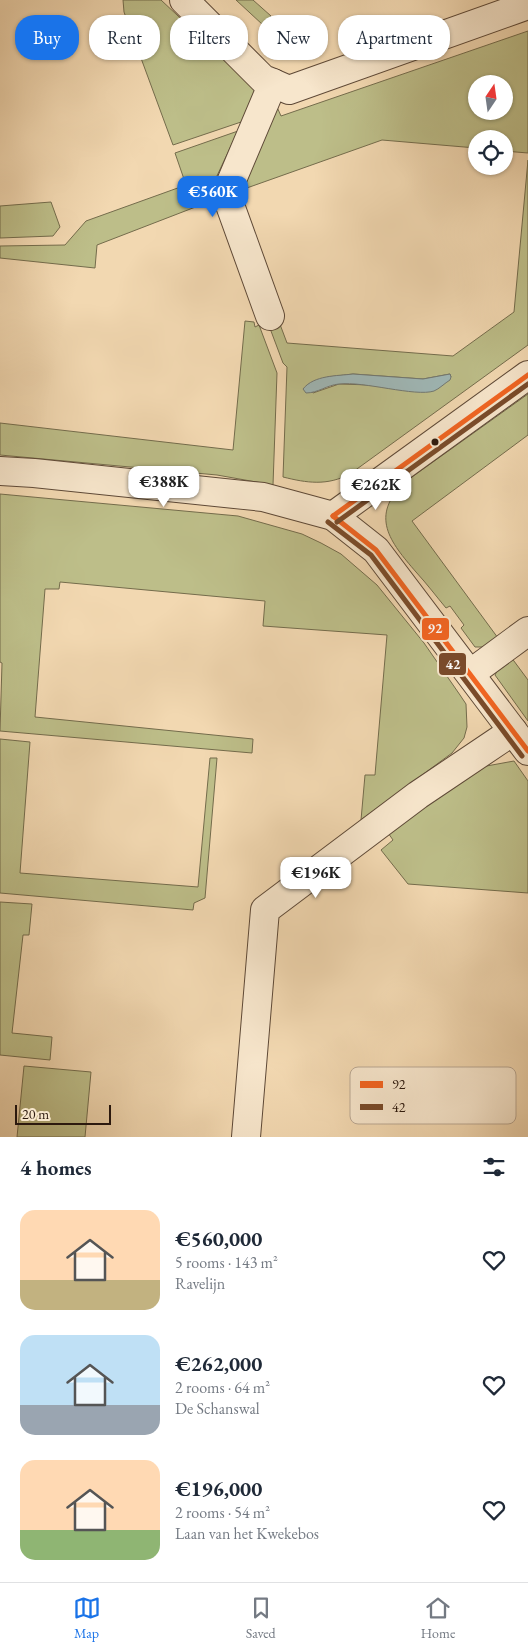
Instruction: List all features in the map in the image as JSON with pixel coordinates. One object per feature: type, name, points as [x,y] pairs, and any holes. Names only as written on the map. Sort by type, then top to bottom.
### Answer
[{"type":"street","points":[[184,0],[264,79],[289,90],[528,5]]},
{"type":"street","points":[[270,316],[226,194],[273,83]]},
{"type":"street","points":[[333,516],[528,375]]},
{"type":"street","points":[[0,471],[263,497],[333,516],[376,550],[520,741],[418,796],[265,910],[246,1137]]},
{"type":"street","points":[[471,674],[528,631]]},
{"type":"green space","points":[[123,0],[161,0],[177,15],[170,15],[170,60],[225,60],[258,91],[244,121],[173,145],[142,60],[160,60],[160,15],[125,15]]},
{"type":"green space","points":[[236,0],[253,0],[270,15],[258,15],[258,20]]},
{"type":"green space","points":[[528,31],[528,153],[513,152],[513,130],[468,130],[468,147],[382,140],[244,189],[247,171],[277,107],[281,116],[444,60],[450,60],[450,58]]},
{"type":"green space","points":[[238,131],[208,195],[211,201],[97,245],[95,268],[0,258],[0,246],[65,245],[86,221],[186,185],[175,153]]},
{"type":"green space","points":[[528,160],[528,345],[350,474],[325,482],[300,481],[283,477],[287,367],[283,363],[268,323],[278,319],[287,343],[453,356],[514,312]],"holes":[[[353,374],[423,379],[450,374],[451,377],[371,385],[339,384],[313,393],[307,385],[328,377]]]},
{"type":"green space","points":[[51,202],[60,227],[53,236],[0,238],[0,206]]},
{"type":"green space","points":[[245,321],[254,322],[255,327],[259,325],[277,373],[273,485],[217,475],[0,455],[0,423],[233,450]]},
{"type":"green space","points":[[528,394],[528,435],[412,521],[498,638],[484,647],[475,647],[461,628],[464,625],[450,606],[446,608],[398,550],[387,528],[388,506],[394,494],[405,482]]},
{"type":"green space","points":[[0,494],[238,516],[302,534],[321,543],[341,554],[377,585],[424,643],[466,704],[467,727],[464,738],[452,753],[361,820],[365,775],[375,775],[387,635],[263,626],[265,601],[60,582],[59,589],[45,589],[35,717],[253,739],[252,753],[0,731],[2,663],[0,662]]},
{"type":"green space","points":[[511,657],[528,680],[528,721],[495,675],[498,669]]},
{"type":"green space","points":[[0,739],[30,742],[20,873],[198,887],[210,758],[217,758],[205,898],[194,903],[193,910],[0,893]]},
{"type":"green space","points":[[514,761],[528,781],[528,893],[408,884],[381,850],[393,840],[386,830],[481,767]]},
{"type":"green space","points":[[0,902],[32,904],[29,935],[23,935],[12,1033],[52,1037],[50,1060],[0,1055]]},
{"type":"green space","points":[[24,1066],[91,1072],[85,1137],[17,1137]]},
{"type":"water","points":[[353,374],[423,379],[450,374],[451,377],[450,380],[436,390],[425,392],[349,384],[339,384],[310,393],[306,393],[303,389],[308,384],[319,379]]},
{"type":"transit line","name":"92","points":[[333,516],[528,375]]},
{"type":"transit line","name":"42","points":[[337,522],[528,384]]},
{"type":"transit line","name":"92","points":[[333,516],[376,550],[528,751]]},
{"type":"transit line","name":"42","points":[[328,522],[371,555],[522,756]]}]
